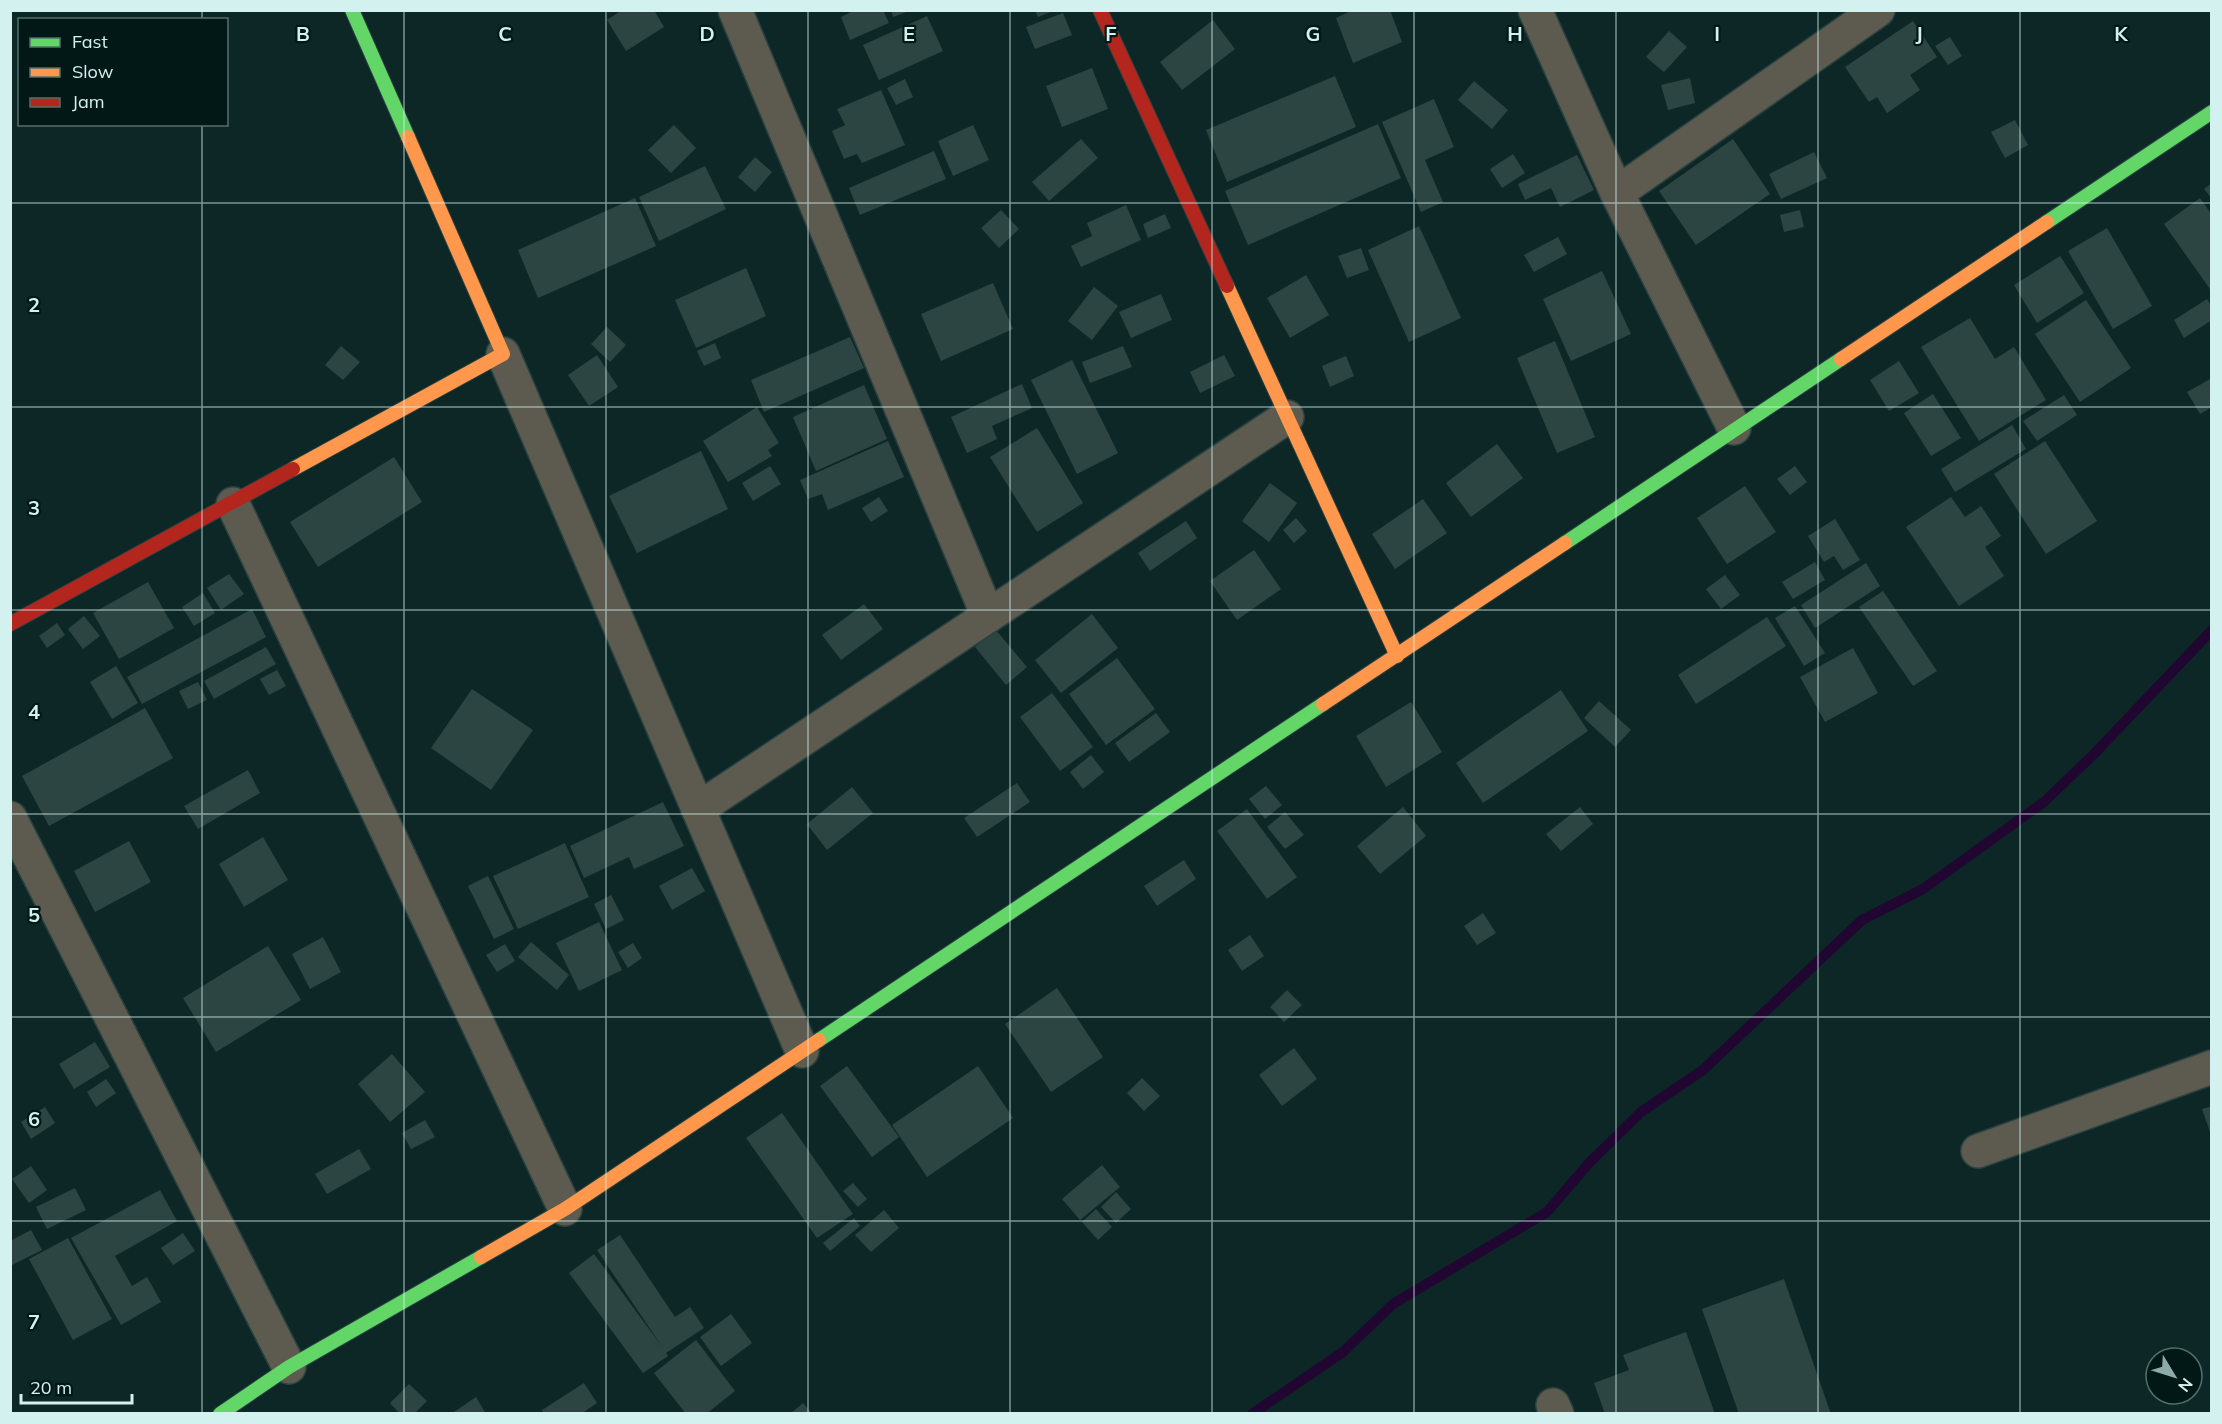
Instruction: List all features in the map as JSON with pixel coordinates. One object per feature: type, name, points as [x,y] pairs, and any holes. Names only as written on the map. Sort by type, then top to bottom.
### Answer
[{"type":"street","points":[[352,10],[503,354],[802,1051]]},
{"type":"street","points":[[735,10],[988,616]]},
{"type":"street","points":[[1100,10],[1397,656]]},
{"type":"street","points":[[1535,10],[1617,193],[1734,428]]},
{"type":"street","points":[[1617,193],[1878,10]]},
{"type":"street","points":[[220,1413],[289,1367],[565,1209],[2211,112]]},
{"type":"street","points":[[10,624],[503,354]]},
{"type":"street","points":[[698,809],[1287,417]]},
{"type":"street","points":[[232,504],[565,1209]]},
{"type":"street","points":[[10,818],[289,1367]]},
{"type":"street","points":[[1978,1151],[2211,1067]]},
{"type":"building","points":[[622,10],[654,10],[664,27],[626,51],[607,20]]},
{"type":"building","points":[[855,10],[883,10],[889,23],[850,40],[841,17]]},
{"type":"building","points":[[891,10],[909,10],[909,11],[893,17]]},
{"type":"building","points":[[1353,10],[1390,10],[1402,42],[1353,63],[1336,18]]},
{"type":"building","points":[[1035,11],[1053,11],[1038,17]]},
{"type":"building","points":[[1063,13],[1072,35],[1035,49],[1026,27]]},
{"type":"building","points":[[927,16],[943,51],[879,80],[863,45]]},
{"type":"building","points":[[1213,20],[1235,49],[1182,90],[1160,62]]},
{"type":"building","points":[[1913,21],[1937,57],[1910,75],[1920,90],[1887,113],[1877,97],[1869,102],[1845,67]]},
{"type":"building","points":[[1669,31],[1687,47],[1664,72],[1646,57]]},
{"type":"building","points":[[1950,37],[1962,56],[1948,65],[1935,46]]},
{"type":"building","points":[[1092,68],[1108,109],[1062,127],[1046,86]]},
{"type":"building","points":[[1335,76],[1356,127],[1227,182],[1206,130]]},
{"type":"building","points":[[1690,78],[1695,103],[1668,110],[1661,85]]},
{"type":"building","points":[[905,79],[913,97],[896,105],[887,88]]},
{"type":"building","points":[[1474,81],[1508,110],[1492,129],[1458,100]]},
{"type":"building","points":[[881,90],[905,145],[862,163],[857,154],[844,159],[832,131],[845,125],[837,109]]},
{"type":"building","points":[[1434,99],[1454,147],[1425,160],[1443,202],[1421,212],[1382,122]]},
{"type":"building","points":[[2015,120],[2028,145],[2005,158],[1991,132]]},
{"type":"building","points":[[1378,124],[1401,178],[1248,245],[1225,191]]},
{"type":"building","points":[[674,125],[696,148],[671,173],[648,150]]},
{"type":"building","points":[[973,125],[989,160],[953,176],[938,141]]},
{"type":"building","points":[[1081,139],[1098,158],[1049,201],[1032,182]]},
{"type":"building","points":[[1733,139],[1770,194],[1696,245],[1659,191]]},
{"type":"building","points":[[934,151],[946,179],[860,215],[849,188]]},
{"type":"building","points":[[1814,152],[1827,178],[1781,199],[1769,174]]},
{"type":"building","points":[[1513,154],[1525,173],[1502,188],[1490,169]]},
{"type":"building","points":[[1577,155],[1594,190],[1560,207],[1551,188],[1525,200],[1518,184]]},
{"type":"building","points":[[755,157],[772,172],[755,192],[738,177]]},
{"type":"building","points":[[705,166],[726,209],[659,241],[639,197]]},
{"type":"building","points":[[2212,183],[2212,199],[2204,189]]},
{"type":"building","points":[[635,198],[656,246],[538,298],[518,250]]},
{"type":"building","points":[[2200,198],[2212,215],[2212,292],[2164,224]]},
{"type":"building","points":[[1126,205],[1141,240],[1081,267],[1071,246],[1092,236],[1087,223]]},
{"type":"building","points":[[1001,210],[1019,229],[999,248],[981,228]]},
{"type":"building","points":[[1800,210],[1804,227],[1784,232],[1780,215]]},
{"type":"building","points":[[1165,214],[1171,228],[1148,238],[1143,224]]},
{"type":"building","points":[[1419,226],[1461,318],[1409,342],[1368,250]]},
{"type":"building","points":[[2107,228],[2152,306],[2113,329],[2068,251]]},
{"type":"building","points":[[1558,237],[1567,254],[1534,272],[1524,255]]},
{"type":"building","points":[[1361,248],[1369,270],[1347,278],[1338,256]]},
{"type":"building","points":[[2060,256],[2084,293],[2037,323],[2014,285]]},
{"type":"building","points":[[746,268],[766,316],[696,348],[675,300]]},
{"type":"building","points":[[1602,271],[1631,334],[1571,361],[1543,299]]},
{"type":"building","points":[[1306,275],[1329,315],[1290,338],[1267,298]]},
{"type":"building","points":[[993,283],[1013,329],[941,361],[921,314]]},
{"type":"building","points":[[1094,287],[1118,306],[1092,340],[1068,321]]},
{"type":"building","points":[[1161,294],[1172,320],[1131,338],[1119,312]]},
{"type":"building","points":[[2207,299],[2212,307],[2212,320],[2184,338],[2174,320]]},
{"type":"building","points":[[2086,300],[2131,368],[2080,402],[2035,334]]},
{"type":"building","points":[[1970,318],[1995,359],[2014,347],[2046,400],[1979,441],[1921,347]]},
{"type":"building","points":[[607,327],[626,345],[610,362],[591,344]]},
{"type":"building","points":[[850,337],[864,368],[764,412],[751,380]]},
{"type":"building","points":[[1555,341],[1595,437],[1557,453],[1517,358]]},
{"type":"building","points":[[715,343],[721,358],[704,366],[697,351]]},
{"type":"building","points":[[341,346],[360,362],[343,380],[325,365]]},
{"type":"building","points":[[1123,346],[1132,367],[1090,383],[1082,362]]},
{"type":"building","points":[[597,355],[618,387],[589,406],[568,375]]},
{"type":"building","points":[[1224,355],[1235,376],[1200,393],[1190,372]]},
{"type":"building","points":[[1346,356],[1354,376],[1330,387],[1322,366]]},
{"type":"building","points":[[1072,360],[1118,453],[1077,474],[1031,380]]},
{"type":"building","points":[[1899,361],[1919,393],[1889,411],[1870,380]]},
{"type":"building","points":[[2212,378],[2212,407],[2200,414],[2187,392]]},
{"type":"building","points":[[1022,384],[1032,408],[992,426],[997,439],[967,453],[951,417]]},
{"type":"building","points":[[864,385],[887,439],[816,471],[793,417]]},
{"type":"building","points":[[1933,394],[1961,438],[1931,456],[1904,413]]},
{"type":"building","points":[[2064,395],[2077,415],[2037,441],[2023,421]]},
{"type":"building","points":[[757,407],[779,443],[768,450],[772,456],[728,482],[703,441]]},
{"type":"building","points":[[2012,425],[2026,449],[1955,492],[1941,469]]},
{"type":"building","points":[[1037,428],[1083,503],[1037,532],[990,457]]},
{"type":"building","points":[[888,441],[904,477],[828,510],[822,494],[808,499],[800,480]]},
{"type":"building","points":[[2045,441],[2097,521],[2046,554],[1994,474]]},
{"type":"building","points":[[1497,444],[1523,478],[1471,517],[1446,483]]},
{"type":"building","points":[[701,451],[728,509],[637,553],[609,496]]},
{"type":"building","points":[[394,457],[422,502],[318,567],[290,522]]},
{"type":"building","points":[[770,466],[781,484],[753,501],[742,483]]},
{"type":"building","points":[[1795,466],[1807,482],[1790,495],[1777,479]]},
{"type":"building","points":[[1270,483],[1297,503],[1269,542],[1242,521]]},
{"type":"building","points":[[1745,486],[1776,532],[1727,564],[1697,518]]},
{"type":"building","points":[[879,497],[888,511],[871,522],[862,508]]},
{"type":"building","points":[[1951,497],[1965,517],[1981,506],[2001,536],[1985,547],[2004,576],[1959,606],[1906,527]]},
{"type":"building","points":[[1423,499],[1447,533],[1395,569],[1372,534]]},
{"type":"building","points":[[1296,518],[1307,531],[1294,543],[1283,530]]},
{"type":"building","points":[[1835,519],[1860,560],[1843,570],[1834,556],[1824,562],[1808,536]]},
{"type":"building","points":[[1186,521],[1197,538],[1150,571],[1138,553]]},
{"type":"building","points":[[1254,550],[1281,589],[1237,620],[1210,581]]},
{"type":"building","points":[[1815,562],[1825,580],[1793,599],[1782,582]]},
{"type":"building","points":[[1866,563],[1880,586],[1815,628],[1801,605]]},
{"type":"building","points":[[229,574],[244,594],[221,610],[207,588]]},
{"type":"building","points":[[1725,575],[1740,595],[1721,609],[1706,589]]},
{"type":"building","points":[[148,582],[174,628],[119,659],[93,613]]},
{"type":"building","points":[[1883,591],[1937,671],[1913,686],[1859,607]]},
{"type":"building","points":[[203,593],[215,613],[194,626],[182,607]]},
{"type":"building","points":[[864,604],[883,629],[841,660],[822,635]]},
{"type":"building","points":[[1795,606],[1825,653],[1804,666],[1775,618]]},
{"type":"building","points":[[252,609],[266,637],[142,704],[127,677]]},
{"type":"building","points":[[1092,614],[1118,648],[1061,693],[1035,660]]},
{"type":"building","points":[[84,616],[100,636],[83,649],[68,629]]},
{"type":"building","points":[[1767,617],[1786,646],[1696,704],[1678,675]]},
{"type":"building","points":[[57,623],[65,635],[47,648],[39,636]]},
{"type":"building","points":[[995,629],[1027,667],[1006,685],[975,647]]},
{"type":"building","points":[[266,647],[276,664],[214,699],[204,681]]},
{"type":"building","points":[[1853,648],[1878,693],[1825,722],[1800,677]]},
{"type":"building","points":[[1117,658],[1155,709],[1106,745],[1069,694]]},
{"type":"building","points":[[116,666],[138,703],[112,719],[90,682]]},
{"type":"building","points":[[277,670],[286,686],[269,695],[260,679]]},
{"type":"building","points":[[198,682],[207,700],[188,709],[179,691]]},
{"type":"building","points":[[472,689],[533,730],[491,790],[431,748]]},
{"type":"building","points":[[1561,690],[1588,731],[1483,803],[1456,763]]},
{"type":"building","points":[[1052,693],[1093,747],[1060,771],[1020,717]]},
{"type":"building","points":[[1599,701],[1631,730],[1615,747],[1584,718]]},
{"type":"building","points":[[1411,702],[1442,752],[1386,787],[1356,736]]},
{"type":"building","points":[[145,708],[173,758],[49,826],[22,776]]},
{"type":"building","points":[[1156,713],[1170,732],[1129,762],[1115,743]]},
{"type":"building","points":[[1091,755],[1104,772],[1083,789],[1070,772]]},
{"type":"building","points":[[248,770],[260,793],[198,829],[184,806]]},
{"type":"building","points":[[1017,783],[1030,802],[977,837],[964,818]]},
{"type":"building","points":[[1266,786],[1282,805],[1265,819],[1249,799]]},
{"type":"building","points":[[852,787],[873,813],[827,850],[807,824]]},
{"type":"building","points":[[663,802],[684,846],[634,869],[629,857],[584,878],[570,846]]},
{"type":"building","points":[[1403,807],[1426,836],[1380,874],[1357,846]]},
{"type":"building","points":[[1580,807],[1593,824],[1561,851],[1546,834]]},
{"type":"building","points":[[1247,809],[1297,877],[1267,899],[1217,831]]},
{"type":"building","points":[[1285,812],[1304,835],[1285,849],[1267,827]]},
{"type":"building","points":[[263,837],[288,880],[244,907],[219,864]]},
{"type":"building","points":[[129,841],[151,882],[95,912],[74,871]]},
{"type":"building","points":[[565,843],[589,897],[518,929],[493,876]]},
{"type":"building","points":[[1184,860],[1196,879],[1157,906],[1144,886]]},
{"type":"building","points":[[692,868],[705,891],[672,910],[659,886]]},
{"type":"building","points":[[488,876],[514,929],[494,939],[468,886]]},
{"type":"building","points":[[611,895],[624,920],[606,929],[594,904]]},
{"type":"building","points":[[1483,913],[1496,933],[1477,945],[1464,926]]},
{"type":"building","points":[[599,922],[622,970],[579,991],[556,943]]},
{"type":"building","points":[[1250,935],[1264,956],[1242,971],[1228,950]]},
{"type":"building","points":[[323,937],[341,972],[310,989],[292,954]]},
{"type":"building","points":[[531,942],[569,975],[557,990],[518,957]]},
{"type":"building","points":[[633,943],[642,958],[628,968],[618,952]]},
{"type":"building","points":[[505,944],[515,961],[497,972],[486,955]]},
{"type":"building","points":[[268,946],[301,1000],[216,1052],[183,998]]},
{"type":"building","points":[[1057,988],[1103,1057],[1051,1092],[1005,1024]]},
{"type":"building","points":[[1287,990],[1302,1005],[1284,1022],[1270,1007]]},
{"type":"building","points":[[95,1042],[110,1067],[74,1089],[59,1064]]},
{"type":"building","points":[[1294,1048],[1317,1079],[1282,1106],[1259,1075]]},
{"type":"building","points":[[392,1054],[425,1092],[390,1122],[358,1084]]},
{"type":"building","points":[[847,1066],[899,1137],[872,1157],[820,1086]]},
{"type":"building","points":[[978,1066],[1013,1118],[927,1177],[892,1125]]},
{"type":"building","points":[[1142,1078],[1160,1096],[1144,1111],[1127,1093]]},
{"type":"building","points":[[106,1079],[116,1093],[96,1107],[87,1092]]},
{"type":"building","points":[[2212,1106],[2212,1135],[2211,1135],[2202,1109]]},
{"type":"building","points":[[45,1107],[55,1123],[31,1139],[21,1122]]},
{"type":"building","points":[[782,1113],[853,1214],[817,1238],[746,1138]]},
{"type":"building","points":[[425,1120],[435,1137],[411,1149],[402,1133]]},
{"type":"building","points":[[359,1149],[371,1169],[327,1194],[315,1174]]},
{"type":"building","points":[[1102,1165],[1120,1187],[1080,1220],[1062,1199]]},
{"type":"building","points":[[31,1166],[47,1190],[29,1203],[12,1179]]},
{"type":"building","points":[[853,1183],[867,1199],[858,1207],[843,1191]]},
{"type":"building","points":[[75,1188],[86,1210],[47,1229],[36,1207]]},
{"type":"building","points":[[160,1190],[177,1221],[115,1256],[132,1286],[147,1277],[161,1302],[121,1325],[71,1238]]},
{"type":"building","points":[[1116,1192],[1131,1209],[1116,1223],[1101,1207]]},
{"type":"building","points":[[1096,1209],[1112,1227],[1098,1240],[1082,1222]]},
{"type":"building","points":[[884,1210],[899,1228],[871,1252],[855,1235]]},
{"type":"building","points":[[854,1218],[860,1226],[830,1251],[823,1243]]},
{"type":"building","points":[[31,1230],[42,1250],[10,1266],[10,1241]]},
{"type":"building","points":[[183,1233],[195,1251],[173,1265],[161,1248]]},
{"type":"building","points":[[620,1235],[675,1317],[690,1307],[704,1328],[666,1353],[668,1356],[643,1373],[569,1273],[594,1254],[663,1348],[597,1250]]},
{"type":"building","points":[[68,1238],[112,1319],[73,1340],[29,1259]]},
{"type":"building","points":[[1784,1279],[1831,1414],[1739,1414],[1702,1309]]},
{"type":"building","points":[[731,1314],[752,1343],[721,1366],[700,1337]]},
{"type":"building","points":[[1686,1332],[1715,1414],[1605,1414],[1594,1383],[1629,1370],[1623,1355]]},
{"type":"building","points":[[696,1340],[735,1391],[706,1414],[686,1414],[654,1373]]},
{"type":"building","points":[[584,1383],[597,1403],[581,1414],[544,1414],[542,1410]]},
{"type":"building","points":[[409,1384],[427,1401],[414,1414],[400,1414],[390,1403]]},
{"type":"building","points":[[476,1397],[486,1414],[451,1414]]},
{"type":"building","points":[[803,1403],[812,1414],[790,1414]]},
{"type":"waterway","points":[[1252,1414],[1343,1352],[1393,1304],[1547,1212],[1589,1163],[1641,1112],[1703,1070],[1862,920],[1923,889],[2044,802],[2094,754],[2212,630]]},
{"type":"traffic: fast","points":[[352,10],[408,137]]},
{"type":"traffic: fast","points":[[2047,222],[2212,112]]},
{"type":"traffic: fast","points":[[1565,543],[1841,359]]},
{"type":"traffic: fast","points":[[819,1040],[1323,704]]},
{"type":"traffic: fast","points":[[220,1414],[289,1367],[481,1257]]},
{"type":"traffic: slow","points":[[293,469],[503,354],[408,137]]},
{"type":"traffic: slow","points":[[1841,359],[2047,222]]},
{"type":"traffic: slow","points":[[1227,286],[1397,656]]},
{"type":"traffic: slow","points":[[1323,704],[1565,543]]},
{"type":"traffic: slow","points":[[481,1257],[565,1209],[819,1040]]},
{"type":"traffic: jam","points":[[1100,10],[1227,286]]},
{"type":"traffic: jam","points":[[10,624],[293,469]]}]
